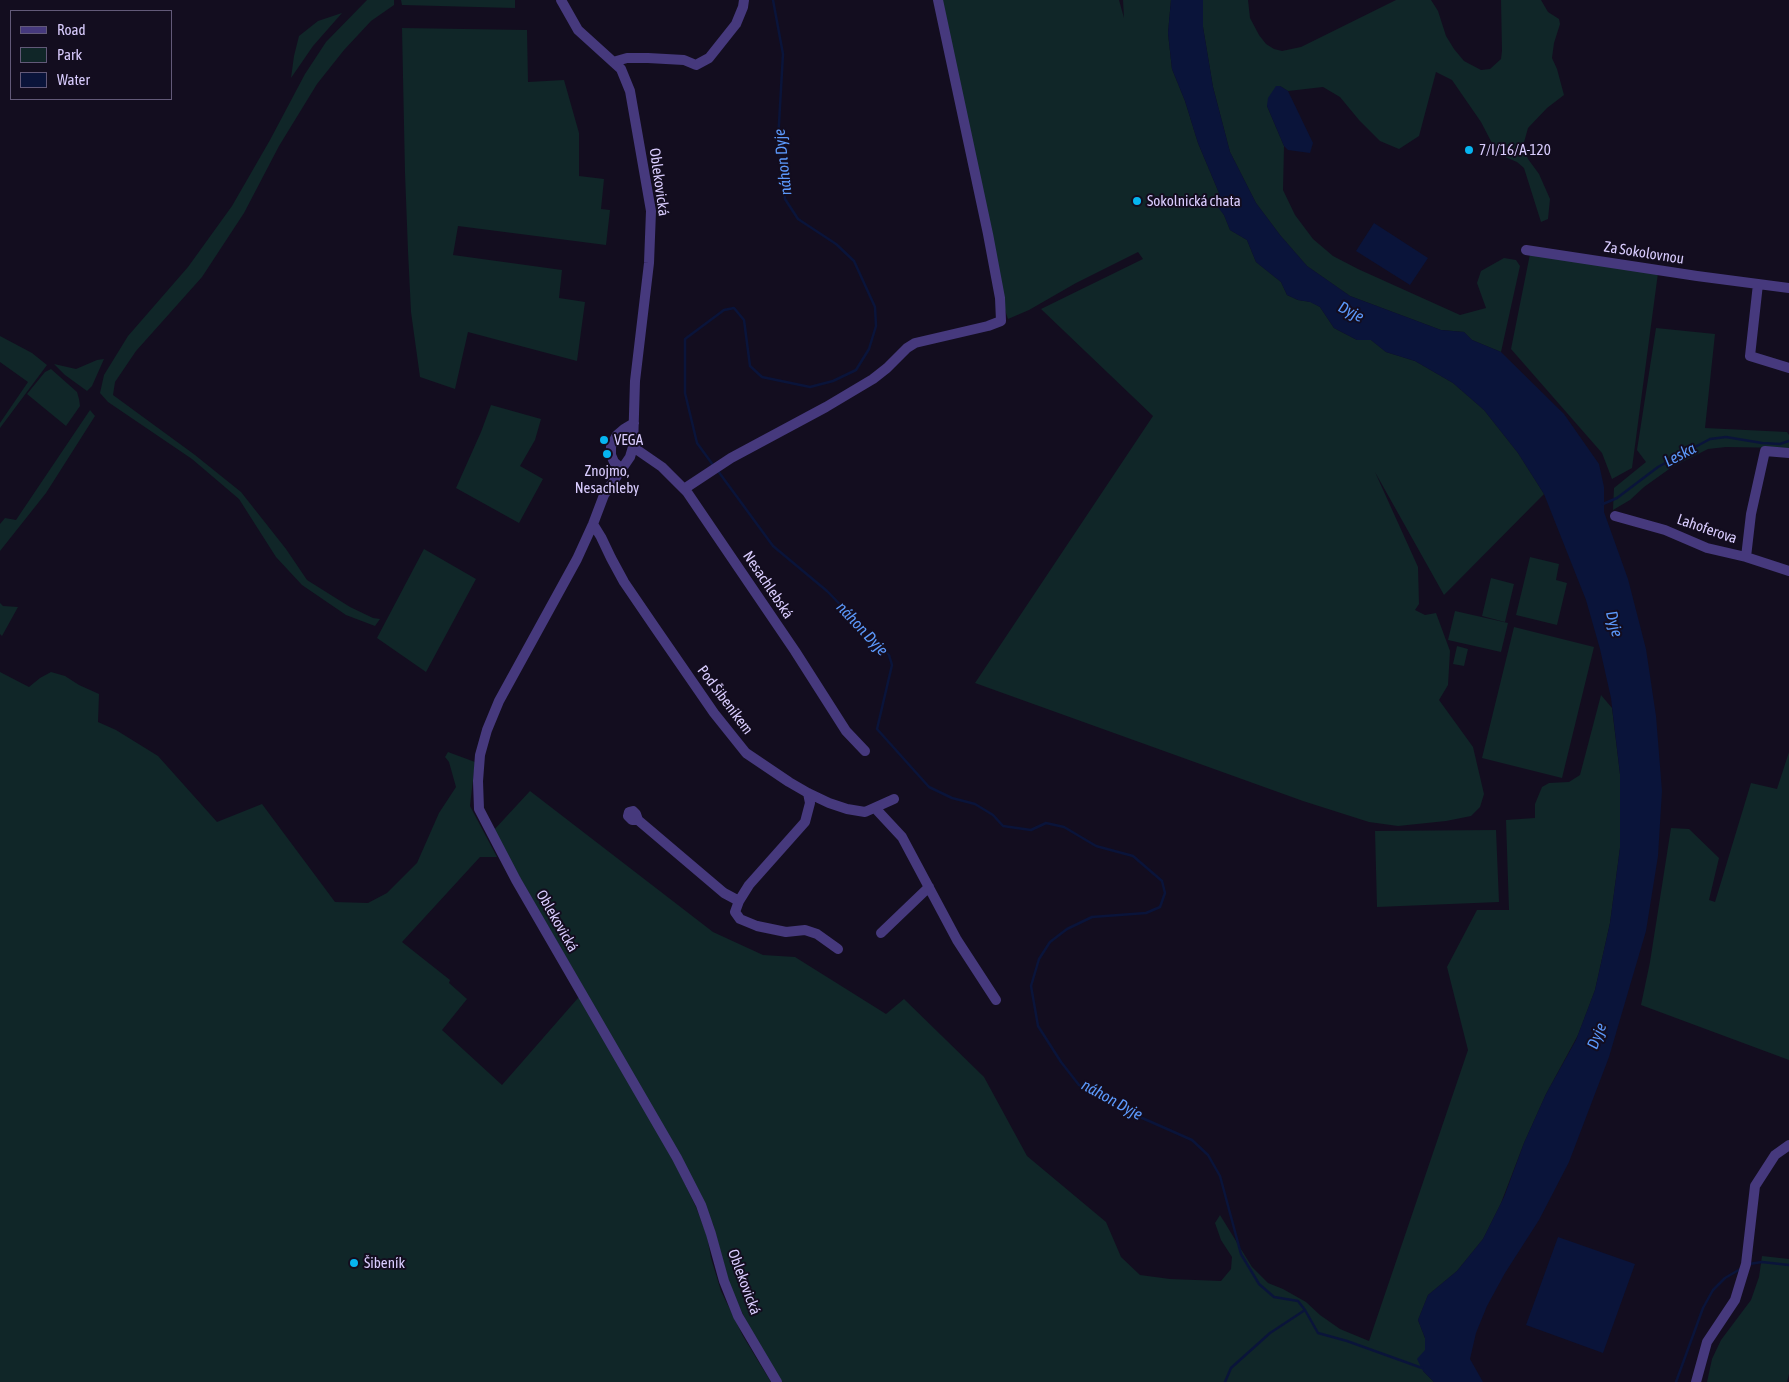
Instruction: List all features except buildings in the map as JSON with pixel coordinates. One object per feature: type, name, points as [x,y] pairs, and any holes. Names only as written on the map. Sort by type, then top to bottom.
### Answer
[{"type":"street","name":"Oblekovická","points":[[561,0],[578,30],[621,69],[630,91],[651,211],[649,263],[635,381],[633,447],[630,458],[621,468],[604,495],[577,559],[499,701],[487,730],[480,755],[478,781],[479,809],[516,880],[681,1166],[701,1205],[724,1281],[738,1316],[777,1382]]},
{"type":"street","points":[[613,62],[627,58],[648,58],[684,60],[696,65],[709,58],[736,24],[744,0]]},
{"type":"street","points":[[684,489],[720,464],[873,379],[907,348],[915,344],[1001,321],[1000,298],[990,243],[938,0]]},
{"type":"street","name":"Za Sokolovnou","points":[[1526,250],[1789,288]]},
{"type":"street","points":[[1758,284],[1750,356],[1789,368]]},
{"type":"street","points":[[621,468],[610,455],[611,446],[617,435],[634,423]]},
{"type":"street","name":"Nesachlebská","points":[[633,447],[662,467],[684,489],[706,517],[846,731],[865,751]]},
{"type":"street","points":[[1746,557],[1751,514],[1765,452],[1789,453]]},
{"type":"street","name":"Lahoferova","points":[[1615,516],[1665,530],[1707,548],[1746,557],[1789,571]]},
{"type":"street","name":"Pod Šibeníkem","points":[[593,524],[624,582],[714,713],[746,753],[808,793],[847,808],[865,812],[894,799]]},
{"type":"street","points":[[808,793],[810,803],[804,822],[749,885],[739,900],[735,912],[740,919],[757,926],[786,932],[805,930],[817,934],[838,949]]},
{"type":"street","points":[[875,808],[902,838],[957,940],[996,1000]]},
{"type":"street","points":[[638,820],[724,893],[739,900]]},
{"type":"street","points":[[881,933],[929,887]]},
{"type":"street","points":[[1696,1382],[1707,1342],[1735,1300],[1746,1264],[1755,1186],[1774,1155],[1789,1146]]},
{"type":"green space","points":[[367,0],[394,0],[394,5],[371,21],[344,50],[317,84],[279,146],[244,213],[202,277],[136,351],[115,382],[113,395],[195,455],[241,492],[286,549],[307,580],[350,607],[373,618],[380,619],[375,626],[346,615],[302,585],[276,557],[239,499],[192,459],[108,402],[100,393],[104,375],[128,336],[188,267],[232,206],[305,74],[326,42]]},
{"type":"green space","points":[[401,0],[515,0],[515,8],[402,5]]},
{"type":"green space","points":[[940,0],[1119,0],[1124,18],[1123,0],[1171,0],[1168,33],[1172,69],[1185,101],[1198,143],[1219,193],[1218,206],[1230,230],[1247,240],[1256,262],[1281,282],[1287,295],[1298,300],[1311,302],[1320,307],[1334,328],[1357,340],[1371,340],[1386,352],[1415,361],[1453,383],[1484,410],[1518,453],[1544,494],[1444,595],[1375,472],[1418,567],[1419,604],[1415,610],[1425,615],[1436,613],[1450,651],[1448,685],[1439,700],[1473,747],[1484,794],[1480,807],[1471,816],[1446,821],[1398,826],[1369,822],[1303,801],[975,683],[1153,416],[1041,309],[1143,259],[1138,252],[1076,283],[1029,310],[1008,319]]},
{"type":"green space","points":[[1203,0],[1248,0],[1250,18],[1259,35],[1266,44],[1282,51],[1301,47],[1396,0],[1431,0],[1438,11],[1446,36],[1454,49],[1464,61],[1481,70],[1490,69],[1501,59],[1501,0],[1541,0],[1548,12],[1559,19],[1560,24],[1552,58],[1564,95],[1547,108],[1528,128],[1523,146],[1528,159],[1539,174],[1550,199],[1548,219],[1541,222],[1524,168],[1517,162],[1505,157],[1494,147],[1481,122],[1452,80],[1436,72],[1419,136],[1399,149],[1380,141],[1340,97],[1323,87],[1288,91],[1280,86],[1267,106],[1284,146],[1283,190],[1295,215],[1313,239],[1333,256],[1460,315],[1486,308],[1477,283],[1481,271],[1504,258],[1516,260],[1520,266],[1501,352],[1472,340],[1464,332],[1441,330],[1350,296],[1307,266],[1280,235],[1256,203],[1230,152],[1213,87],[1203,27]]},
{"type":"green space","points":[[342,13],[313,46],[291,78],[299,36],[318,21]]},
{"type":"green space","points":[[402,28],[527,30],[528,82],[564,80],[579,133],[579,176],[604,179],[601,209],[610,210],[606,245],[458,226],[453,255],[562,270],[559,298],[585,302],[577,361],[468,332],[455,389],[420,377],[411,312],[405,173]]},
{"type":"green space","points":[[1530,254],[1658,273],[1632,468],[1612,479],[1602,453],[1511,349]]},
{"type":"green space","points":[[1656,328],[1715,334],[1705,428],[1787,432],[1789,435],[1789,448],[1726,447],[1708,449],[1672,467],[1644,487],[1630,500],[1613,510],[1614,488],[1646,462],[1637,450]]},
{"type":"green space","points":[[0,336],[32,353],[47,365],[0,428],[0,423],[28,382],[0,362]]},
{"type":"green space","points":[[104,359],[92,386],[87,391],[65,375],[54,364],[76,369]]},
{"type":"green space","points":[[51,369],[77,392],[79,399],[80,406],[66,426],[27,394],[45,372]]},
{"type":"green space","points":[[491,405],[541,419],[535,440],[520,466],[543,479],[519,523],[456,488]]},
{"type":"green space","points":[[90,410],[95,416],[46,493],[0,551],[0,524],[5,518],[16,520]]},
{"type":"green space","points":[[424,549],[476,579],[426,672],[377,638]]},
{"type":"green space","points":[[1530,557],[1559,564],[1556,580],[1567,583],[1557,625],[1516,615]]},
{"type":"green space","points":[[1491,578],[1514,584],[1505,622],[1482,616]]},
{"type":"green space","points":[[0,603],[3,606],[18,607],[2,636],[0,634]]},
{"type":"green space","points":[[1455,611],[1508,623],[1501,652],[1448,640]]},
{"type":"green space","points":[[1514,627],[1594,647],[1562,778],[1482,758]]},
{"type":"green space","points":[[1457,646],[1468,649],[1464,666],[1453,664]]},
{"type":"green space","points":[[0,672],[29,687],[51,672],[65,676],[99,694],[98,722],[116,730],[158,756],[217,822],[262,804],[335,902],[368,903],[387,893],[417,863],[439,813],[456,787],[449,762],[445,757],[448,752],[475,762],[470,806],[497,857],[480,857],[402,942],[450,980],[449,983],[467,999],[442,1030],[502,1085],[585,990],[493,831],[530,791],[713,932],[763,955],[795,957],[886,1014],[904,999],[984,1077],[1027,1156],[1106,1222],[1121,1257],[1140,1275],[1170,1279],[1221,1281],[1231,1269],[1232,1257],[1221,1240],[1215,1223],[1220,1215],[1252,1267],[1268,1283],[1306,1302],[1340,1329],[1369,1341],[1468,1050],[1447,967],[1477,910],[1509,910],[1506,820],[1535,818],[1535,804],[1542,787],[1549,783],[1569,782],[1580,775],[1601,695],[1612,708],[1620,774],[1620,848],[1610,923],[1595,990],[1578,1035],[1546,1094],[1524,1143],[1501,1203],[1483,1239],[1457,1271],[1428,1295],[1418,1320],[1425,1338],[1426,1350],[1423,1371],[1434,1382],[781,1382],[750,1329],[730,1287],[713,1224],[674,1161],[696,1207],[707,1236],[711,1258],[721,1291],[743,1336],[771,1382],[0,1382]]},
{"type":"green space","points":[[1789,752],[1789,1060],[1641,1005],[1650,962],[1671,828],[1689,829],[1719,858],[1709,900],[1715,902],[1751,783],[1777,789]]},
{"type":"green space","points":[[1496,830],[1499,902],[1377,907],[1375,831]]},
{"type":"green space","points":[[1762,1256],[1789,1259],[1789,1374],[1787,1382],[1707,1382],[1712,1359],[1721,1340],[1751,1300],[1759,1277]]},
{"type":"water","name":"Dyje","points":[[1171,0],[1203,0],[1203,27],[1213,87],[1230,152],[1256,203],[1307,266],[1350,296],[1441,330],[1464,332],[1472,340],[1501,352],[1564,414],[1599,464],[1604,487],[1604,512],[1628,579],[1646,649],[1656,716],[1662,791],[1658,856],[1646,931],[1609,1057],[1569,1162],[1539,1220],[1505,1273],[1487,1306],[1476,1333],[1470,1359],[1483,1382],[1434,1382],[1423,1371],[1417,1359],[1425,1350],[1425,1338],[1418,1320],[1428,1295],[1457,1271],[1483,1239],[1504,1197],[1524,1143],[1546,1094],[1576,1040],[1595,990],[1610,923],[1620,848],[1620,774],[1611,698],[1600,649],[1586,600],[1544,494],[1518,453],[1484,410],[1453,383],[1415,361],[1386,352],[1371,340],[1357,340],[1334,328],[1320,307],[1287,295],[1281,282],[1256,262],[1247,240],[1230,230],[1224,215],[1217,206],[1219,193],[1198,143],[1185,101],[1172,69],[1168,33]]},
{"type":"water","points":[[1276,86],[1280,86],[1288,91],[1313,143],[1310,153],[1288,150],[1284,146],[1267,106],[1268,98]]},
{"type":"water","points":[[1374,223],[1428,258],[1410,285],[1356,251]]},
{"type":"water","points":[[1558,1237],[1635,1264],[1603,1353],[1526,1325]]},
{"type":"waterway","name":"náhon Dyje","points":[[713,465],[697,443],[685,393],[685,339],[724,310],[734,308],[744,320],[750,366],[762,377],[810,387],[833,381],[856,370],[869,349],[876,326],[875,307],[854,261],[836,244],[798,219],[785,199],[778,141],[783,54],[773,0]]},
{"type":"waterway","name":"Leska","points":[[1603,504],[1617,498],[1658,467],[1710,439],[1726,437],[1780,444],[1789,441]]},
{"type":"waterway","name":"náhon Dyje","points":[[718,471],[773,546],[827,591],[889,655],[892,665],[877,729],[929,787],[952,798],[975,804],[993,815],[1003,826],[1031,830],[1046,823],[1064,827],[1096,846],[1133,856],[1162,881],[1165,893],[1160,907],[1146,913],[1092,917],[1067,929],[1050,942],[1039,959],[1031,986],[1038,1026],[1061,1062],[1079,1085],[1115,1106],[1192,1140],[1208,1155],[1220,1176],[1241,1254],[1259,1284],[1274,1297],[1298,1301],[1318,1333],[1347,1341],[1422,1368]]},
{"type":"waterway","points":[[1749,1264],[1762,1262],[1789,1265]]},
{"type":"waterway","points":[[1676,1382],[1703,1308],[1713,1290],[1725,1278],[1742,1268]]},
{"type":"waterway","points":[[1225,1382],[1231,1368],[1270,1333],[1305,1310]]},
{"type":"place","name":"7/I/16/A-120","points":[[1469,150]]},
{"type":"place","name":"Sokolnická chata","points":[[1137,201]]},
{"type":"place","name":"VEGA","points":[[604,440]]},
{"type":"place","name":"Znojmo, Nesachleby","points":[[607,454]]},
{"type":"place","name":"Šibeník","points":[[354,1263]]}]
